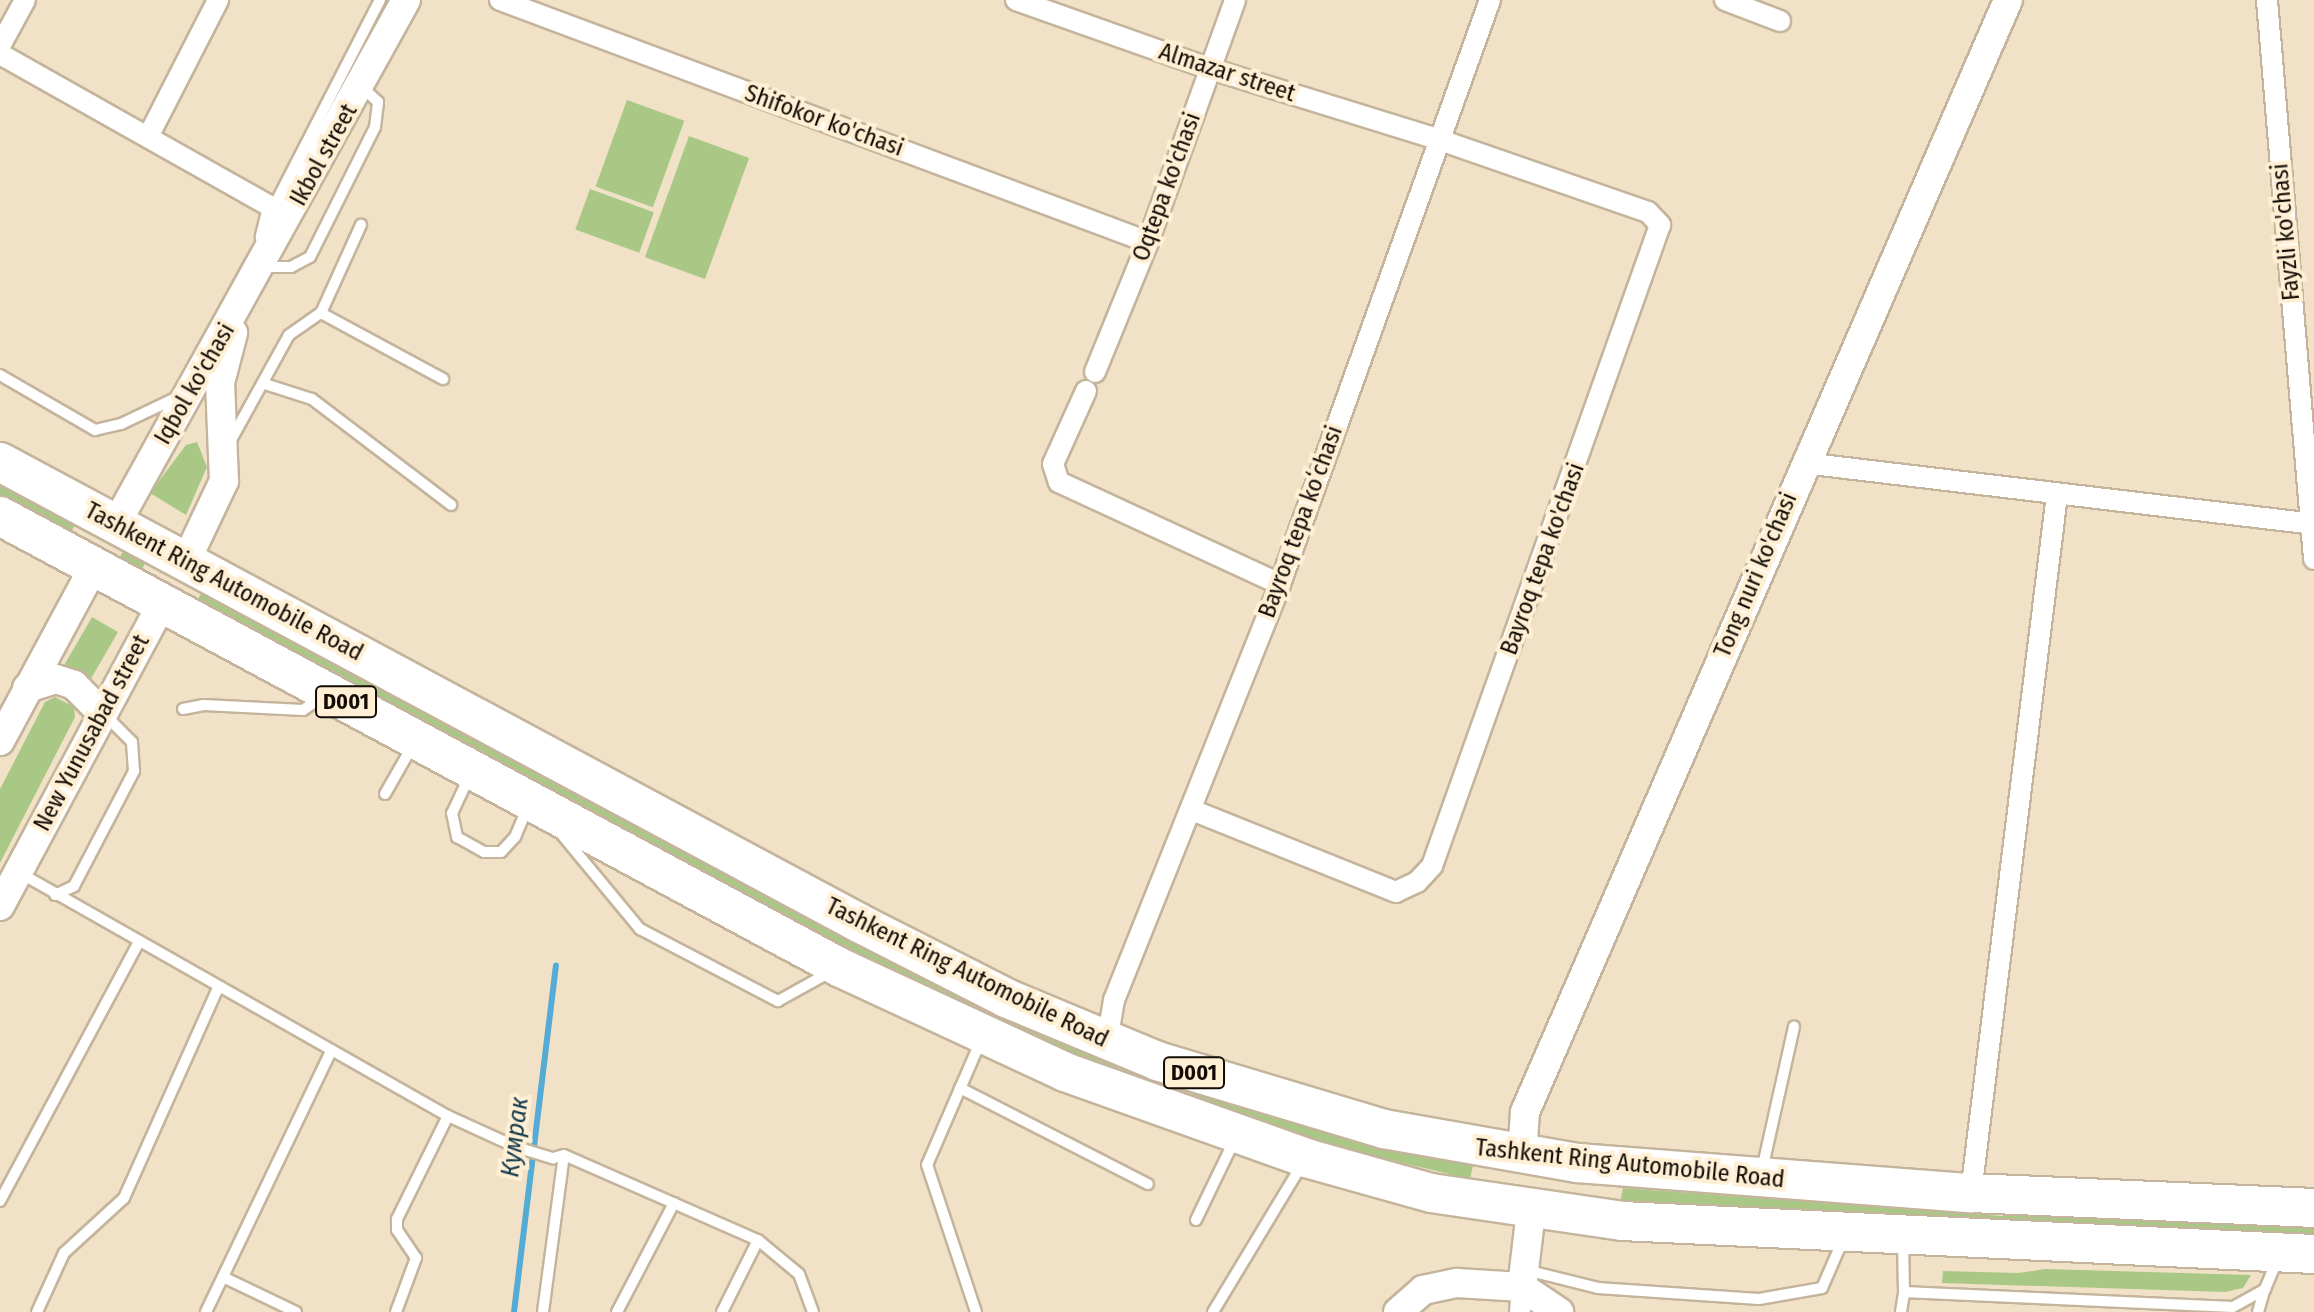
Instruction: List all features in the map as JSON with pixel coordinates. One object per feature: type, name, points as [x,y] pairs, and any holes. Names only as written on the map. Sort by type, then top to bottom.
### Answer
[{"type":"highway","name":"Tashkent Ring Automobile Road","points":[[0,462],[859,923],[1107,1041],[1338,1117],[1522,1155],[1760,1179],[1971,1193],[2314,1208]]},
{"type":"highway","name":"Tashkent Ring Automobile Road","points":[[0,516],[93,568]]},
{"type":"highway","points":[[93,568],[116,524]]},
{"type":"highway","name":"New Yunusabad street","points":[[162,604],[186,561]]},
{"type":"highway","name":"D001","points":[[93,568],[162,604]]},
{"type":"highway","name":"Tashkent Ring Automobile Road","points":[[162,604],[839,967],[1128,1098],[1306,1158],[1431,1193],[1531,1211],[1845,1234],[2297,1253]]},
{"type":"highway","points":[[1522,1155],[1531,1211]]},
{"type":"street","points":[[0,46],[25,0]]},
{"type":"street","points":[[148,137],[218,0]]},
{"type":"street","name":"Ikbol street","points":[[239,308],[362,87],[406,0]]},
{"type":"street","name":"Shifokor ko'chasi","points":[[500,0],[1148,242]]},
{"type":"street","name":"Almazar street","points":[[1016,0],[1211,69],[1440,140]]},
{"type":"street","name":"Oqtepa ko'chasi","points":[[1235,0],[1148,242],[1053,464],[1059,482],[1280,584]]},
{"type":"street","name":"Bayroq tepa koʻchasi","points":[[1107,1041],[1114,1000],[1280,584],[1490,0]]},
{"type":"street","points":[[1725,0],[1780,21]]},
{"type":"street","name":"Tong nuri ko'chasi","points":[[1522,1155],[1525,1112],[1804,463],[2008,0]]},
{"type":"street","name":"Fayzli ko'chasi","points":[[2267,0],[2314,559]]},
{"type":"street","points":[[0,54],[273,208],[261,267]]},
{"type":"street","name":"Bayroq tepa ko'chasi","points":[[1192,810],[1396,892],[1417,882],[1432,866],[1660,225],[1648,212],[1440,140]]},
{"type":"street","name":"Iqbol ko'chasi","points":[[116,524],[185,393],[239,308]]},
{"type":"street","name":"Iqbol ko'chasi","points":[[186,561],[224,481],[220,383],[239,308]]},
{"type":"street","points":[[1804,463],[2312,525]]},
{"type":"street","points":[[1971,1193],[2057,495]]},
{"type":"street","points":[[0,741],[93,568]]},
{"type":"street","name":"New Yunusabad street","points":[[0,906],[162,604]]},
{"type":"street","points":[[27,688],[56,679],[74,685],[103,714]]},
{"type":"street","points":[[1522,1290],[1531,1211]]},
{"type":"street","points":[[1398,1312],[1413,1295],[1434,1286],[1522,1290],[1559,1312]]},
{"type":"lane","points":[[273,208],[380,0]]},
{"type":"lane","points":[[261,267],[291,267],[310,257],[375,127],[378,102],[362,87]]},
{"type":"lane","points":[[225,449],[265,384],[289,335],[321,313],[361,225]]},
{"type":"lane","points":[[321,313],[443,379]]},
{"type":"lane","points":[[0,375],[95,430],[121,424],[185,393]]},
{"type":"lane","points":[[265,384],[312,399],[451,505]]},
{"type":"lane","points":[[183,709],[204,705],[303,710],[330,693]]},
{"type":"lane","points":[[55,895],[74,886],[134,771],[132,742],[103,714]]},
{"type":"lane","points":[[385,794],[416,740]]},
{"type":"lane","points":[[471,772],[452,813],[452,828],[457,837],[484,852],[501,852],[515,837],[530,802],[591,865],[640,929],[778,1001],[839,967]]},
{"type":"lane","points":[[17,872],[138,944],[448,1116],[516,1147],[558,1157],[758,1240],[799,1274],[813,1312]]},
{"type":"lane","points":[[0,1201],[138,944]]},
{"type":"lane","points":[[37,1312],[64,1253],[124,1198],[218,988]]},
{"type":"lane","points":[[1760,1179],[1794,1027]]},
{"type":"lane","points":[[976,1312],[927,1165],[983,1034]]},
{"type":"lane","points":[[206,1312],[331,1051]]},
{"type":"lane","points":[[960,1088],[1148,1184]]},
{"type":"lane","points":[[396,1312],[416,1258],[397,1230],[397,1219],[448,1116]]},
{"type":"lane","points":[[1196,1220],[1237,1135]]},
{"type":"lane","points":[[543,1312],[558,1157]]},
{"type":"lane","points":[[1213,1312],[1306,1158]]},
{"type":"lane","points":[[617,1312],[674,1203]]},
{"type":"lane","points":[[1522,1290],[1598,1288],[1759,1299],[1805,1295],[1828,1280],[1845,1234]]},
{"type":"lane","points":[[1901,1312],[1904,1292],[1903,1237]]},
{"type":"lane","points":[[722,1312],[758,1240]]},
{"type":"lane","points":[[1904,1292],[2233,1307],[2265,1289],[2297,1253]]},
{"type":"lane","points":[[223,1277],[296,1312]]},
{"type":"lane","points":[[2258,1312],[2265,1289]]},
{"type":"green space","points":[[627,100],[684,121],[653,207],[596,186]]},
{"type":"green space","points":[[689,136],[749,158],[705,279],[645,257]]},
{"type":"green space","points":[[590,189],[654,212],[639,253],[575,229]]},
{"type":"green space","points":[[197,442],[207,467],[186,515],[150,493],[186,445]]},
{"type":"green space","points":[[0,478],[78,519],[70,533],[0,496]]},
{"type":"green space","points":[[125,547],[147,558],[142,570],[119,559]]},
{"type":"green space","points":[[204,588],[1120,1061],[1115,1074],[880,966],[197,601]]},
{"type":"green space","points":[[92,617],[118,632],[89,681],[64,666]]},
{"type":"green space","points":[[55,697],[74,707],[75,717],[0,863],[0,789],[45,702]]},
{"type":"green space","points":[[1194,1088],[1473,1166],[1470,1179],[1328,1145],[1189,1102]]},
{"type":"green space","points":[[1623,1188],[2001,1216],[2172,1216],[2314,1224],[2314,1238],[1845,1214],[1838,1210],[1783,1212],[1620,1203]]},
{"type":"green space","points":[[2045,1269],[2251,1275],[2243,1288],[2225,1292],[1942,1283],[1943,1271],[2018,1273]]},
{"type":"waterway","name":"Кумрак","points":[[514,1312],[556,966]]}]
